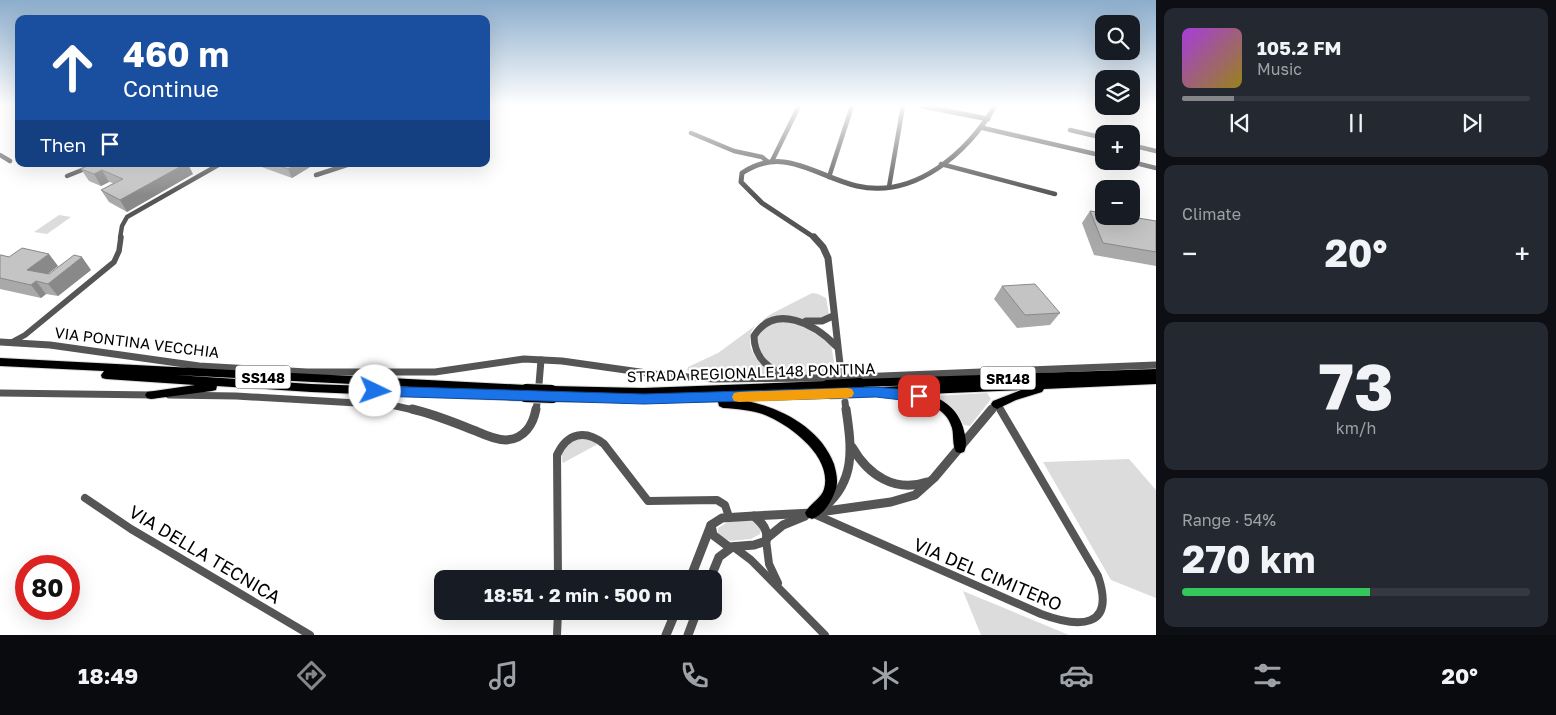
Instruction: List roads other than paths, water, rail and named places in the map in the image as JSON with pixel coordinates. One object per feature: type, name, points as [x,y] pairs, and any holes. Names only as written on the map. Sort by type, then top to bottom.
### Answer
[{"type":"highway","name":"SS148","points":[[0,362],[196,372],[525,393]]},
{"type":"highway","name":"SS148","points":[[0,369],[256,384]]},
{"type":"highway","points":[[196,372],[274,370]]},
{"type":"highway","name":"STRADA REGIONALE 148 PONTINA","points":[[552,394],[664,392],[1156,373]]},
{"type":"highway","points":[[897,375],[971,380]]},
{"type":"highway","name":"STRADA REGIONALE 148 PONTINA","points":[[860,384],[876,392],[1156,380]]},
{"type":"highway","points":[[151,395],[199,388],[256,384]]},
{"type":"highway","name":"STRADA REGIONALE 148 PONTINA","points":[[256,384],[644,399],[827,385]]},
{"type":"highway","points":[[997,404],[1023,393],[1066,384]]},
{"type":"highway","points":[[876,392],[916,396],[942,406],[951,413],[959,426],[960,448]]},
{"type":"highway","points":[[644,399],[741,405],[763,410],[788,421],[818,447],[830,470],[831,482],[828,494],[822,505],[812,513]]},
{"type":"street","points":[[697,136],[734,151],[762,157],[770,161],[794,164],[859,186],[889,187],[915,182],[969,144],[976,136]]},
{"type":"street","points":[[783,136],[770,161],[744,171],[742,182],[760,202],[811,235],[824,248],[828,258],[833,316],[841,373]]},
{"type":"street","points":[[830,177],[843,136]]},
{"type":"street","points":[[889,187],[898,136]]},
{"type":"street","points":[[1016,136],[1095,154]]},
{"type":"street","points":[[1140,147],[1156,151]]},
{"type":"street","points":[[0,155],[10,161]]},
{"type":"street","points":[[941,164],[1055,194]]},
{"type":"street","points":[[1140,164],[1156,168]]},
{"type":"street","points":[[67,176],[89,167]]},
{"type":"street","points":[[12,343],[25,335],[114,262],[118,254],[123,222],[127,217],[215,167]]},
{"type":"street","points":[[316,175],[341,167]]},
{"type":"street","points":[[797,378],[781,374],[763,362],[755,350],[754,340],[759,329],[770,322],[781,319],[822,322],[833,316]]},
{"type":"street","points":[[801,321],[820,331],[837,347]]},
{"type":"street","points":[[1,343],[28,345],[33,343]]},
{"type":"street","name":"VIA PONTINA VECCHIA","points":[[1,343],[33,343],[199,366],[274,370],[369,374],[435,372],[504,361],[541,360],[689,377],[762,380],[797,378],[827,385],[860,384],[897,375],[1156,365]]},
{"type":"street","points":[[539,384],[541,360]]},
{"type":"street","points":[[0,393],[236,396],[384,404],[425,412],[493,438],[506,440],[519,437],[528,430],[534,421],[537,403]]},
{"type":"street","points":[[714,570],[719,557],[733,548],[757,545],[785,524],[830,504],[843,486],[850,465],[850,444],[845,402]]},
{"type":"street","points":[[694,570],[711,525],[719,519],[838,510],[902,500],[918,493],[934,478],[997,404]]},
{"type":"street","name":"VIA DEL CIMITERO","points":[[812,513],[940,571],[1049,617],[1074,623],[1084,623],[1093,619],[1101,610],[1103,603],[1103,594],[1098,576],[997,404]]},
{"type":"street","points":[[558,570],[557,455],[562,444],[574,436],[588,435],[602,441],[648,501],[717,500],[725,505],[729,517]]},
{"type":"street","points":[[850,444],[865,468],[886,481],[912,486],[922,485],[934,478]]},
{"type":"street","name":"VIA DELLA TECNICA","points":[[85,498],[131,529],[310,635]]},
{"type":"street","points":[[838,510],[835,518],[840,526]]},
{"type":"street","points":[[754,516],[765,527],[771,572],[788,596]]},
{"type":"street","points":[[711,525],[711,532],[714,537],[725,546],[733,548],[748,557],[825,635]]},
{"type":"street","points":[[557,635],[558,620]]},
{"type":"street","points":[[666,635],[672,620]]},
{"type":"street","points":[[688,635],[694,620]]}]
